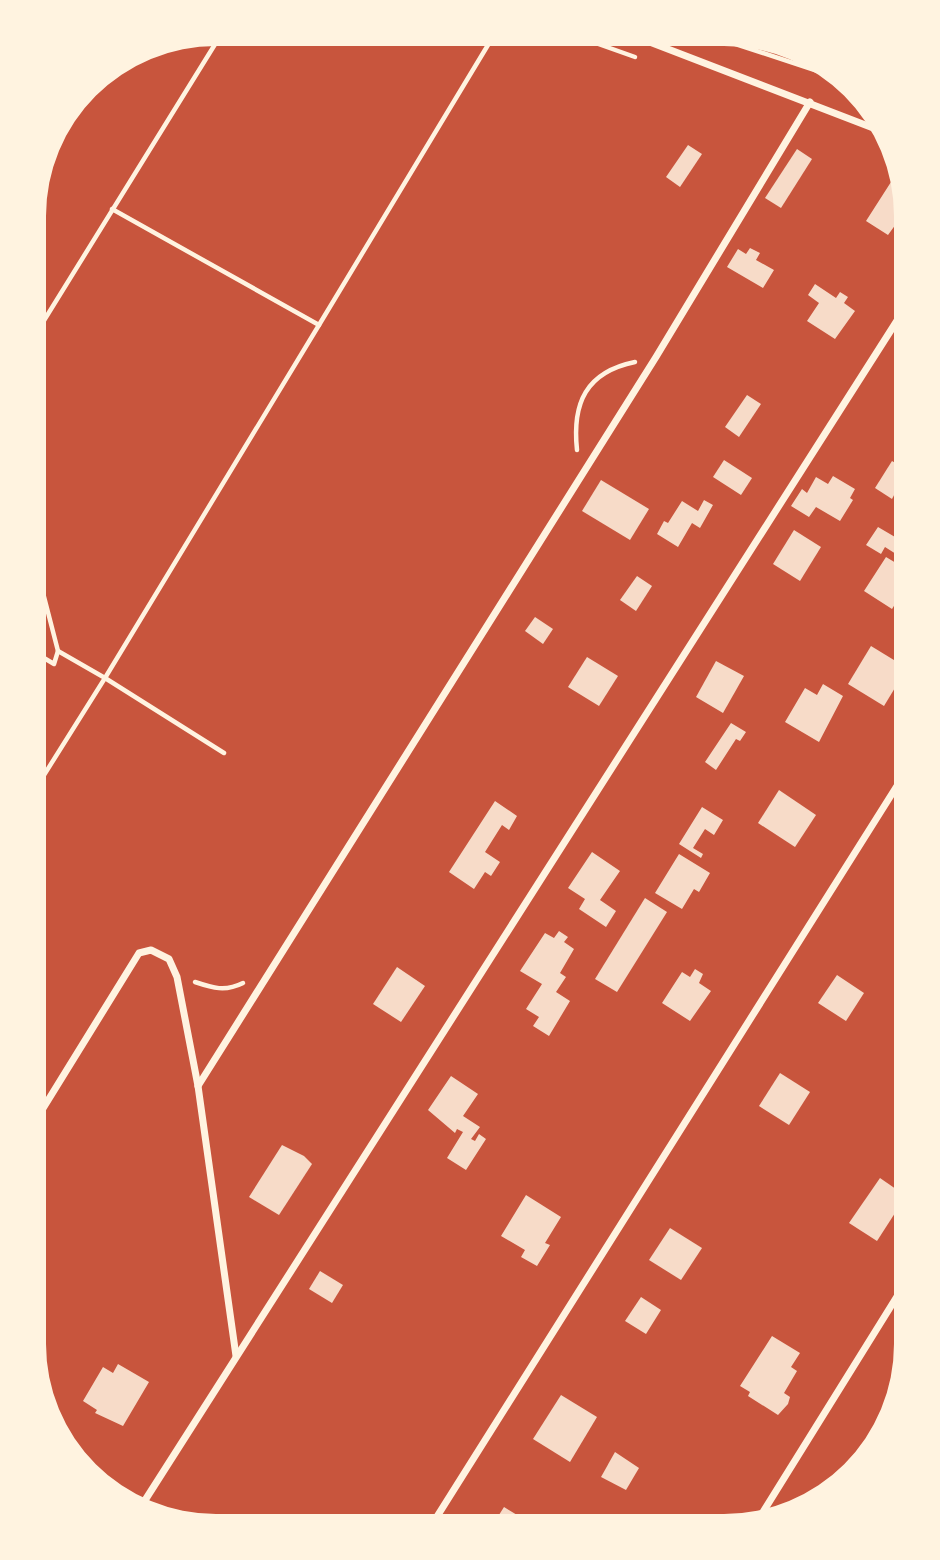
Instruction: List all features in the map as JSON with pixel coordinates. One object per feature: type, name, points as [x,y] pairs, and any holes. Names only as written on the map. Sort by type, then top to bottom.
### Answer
[{"type":"street","points":[[661,46],[869,126]]},
{"type":"street","points":[[198,1086],[656,357],[810,102]]},
{"type":"street","points":[[145,1500],[894,324]]},
{"type":"street","points":[[439,1514],[894,789]]},
{"type":"street","points":[[46,1104],[139,953],[151,950],[169,959],[177,977],[198,1086],[236,1356]]},
{"type":"street","points":[[765,1509],[894,1301]]},
{"type":"path","points":[[46,317],[214,46]]},
{"type":"path","points":[[46,772],[487,46]]},
{"type":"path","points":[[744,47],[811,69]]},
{"type":"path","points":[[112,209],[319,325]]},
{"type":"path","points":[[579,479],[577,409],[587,388],[606,371],[656,357]]},
{"type":"path","points":[[46,604],[58,650],[54,664],[46,659]]},
{"type":"path","points":[[58,650],[224,753]]},
{"type":"path","points":[[177,977],[216,989],[231,989],[245,982]]},
{"type":"building","points":[[688,145],[702,154],[680,187],[666,177]]},
{"type":"building","points":[[797,149],[812,159],[781,208],[765,198]]},
{"type":"building","points":[[891,182],[894,227],[888,235],[866,221]]},
{"type":"building","points":[[750,248],[760,253],[756,260],[774,270],[763,288],[727,267],[738,249],[746,254]]},
{"type":"building","points":[[815,284],[836,298],[840,292],[848,297],[844,303],[855,311],[835,339],[807,321],[819,303],[808,295]]},
{"type":"building","points":[[747,395],[761,404],[739,437],[725,427]]},
{"type":"building","points":[[724,460],[752,478],[741,495],[713,477]]},
{"type":"building","points":[[892,461],[894,462],[892,499],[875,488]]},
{"type":"building","points":[[833,476],[855,489],[850,498],[853,500],[840,521],[816,507],[809,517],[791,506],[802,489],[807,493],[816,477],[828,484]]},
{"type":"building","points":[[601,480],[649,509],[630,540],[582,511]]},
{"type":"building","points":[[704,500],[713,505],[700,528],[692,523],[678,547],[657,534],[664,521],[668,523],[682,501],[698,511]]},
{"type":"building","points":[[878,527],[894,536],[894,553],[885,547],[881,554],[866,545]]},
{"type":"building","points":[[794,530],[821,547],[800,581],[773,564]]},
{"type":"building","points":[[886,557],[894,562],[892,609],[864,591]]},
{"type":"building","points":[[637,576],[652,586],[636,611],[620,600]]},
{"type":"building","points":[[535,617],[553,629],[543,644],[525,631]]},
{"type":"building","points":[[871,646],[894,660],[894,689],[884,706],[848,684]]},
{"type":"building","points":[[587,657],[618,676],[599,706],[568,687]]},
{"type":"building","points":[[716,661],[744,676],[723,713],[696,697]]},
{"type":"building","points":[[823,684],[843,696],[819,742],[785,722],[805,688],[817,695]]},
{"type":"building","points":[[731,723],[746,732],[740,741],[736,739],[716,770],[705,762]]},
{"type":"building","points":[[779,790],[816,815],[795,847],[758,823]]},
{"type":"building","points":[[495,801],[517,816],[509,830],[502,825],[485,852],[500,862],[491,876],[485,872],[474,889],[449,872]]},
{"type":"building","points":[[702,807],[723,820],[714,835],[705,829],[693,848],[703,854],[701,858],[679,844]]},
{"type":"building","points":[[592,852],[620,871],[600,900],[616,911],[606,927],[579,909],[585,899],[568,888]]},
{"type":"building","points":[[679,854],[710,873],[699,892],[694,889],[682,909],[655,893]]},
{"type":"building","points":[[645,898],[667,912],[617,992],[595,979]]},
{"type":"building","points":[[559,931],[568,937],[564,942],[574,949],[560,973],[566,977],[556,992],[570,1001],[549,1036],[533,1026],[539,1017],[526,1009],[542,984],[520,971],[545,933],[554,938]]},
{"type":"building","points":[[397,967],[425,986],[401,1022],[373,1004]]},
{"type":"building","points":[[695,969],[703,974],[699,983],[711,991],[690,1021],[662,1003],[682,972],[690,977]]},
{"type":"building","points":[[837,975],[864,993],[846,1021],[818,1003]]},
{"type":"building","points":[[780,1073],[810,1092],[789,1125],[759,1106]]},
{"type":"building","points":[[451,1076],[478,1094],[463,1116],[480,1127],[471,1139],[475,1141],[479,1134],[486,1139],[466,1170],[447,1158],[463,1132],[457,1129],[455,1133],[428,1110]]},
{"type":"building","points":[[282,1145],[304,1156],[312,1164],[279,1215],[249,1197]]},
{"type":"building","points":[[880,1178],[894,1188],[894,1215],[877,1241],[849,1223]]},
{"type":"building","points":[[526,1195],[561,1217],[545,1243],[550,1245],[537,1266],[521,1257],[525,1250],[501,1236]]},
{"type":"building","points":[[670,1228],[702,1248],[681,1280],[649,1260]]},
{"type":"building","points":[[320,1271],[343,1285],[332,1303],[309,1289]]},
{"type":"building","points":[[641,1297],[661,1310],[646,1334],[625,1321]]},
{"type":"building","points":[[772,1336],[800,1353],[791,1367],[797,1371],[784,1393],[790,1397],[788,1404],[778,1415],[748,1396],[750,1392],[740,1386]]},
{"type":"building","points":[[118,1364],[149,1382],[123,1426],[95,1413],[97,1410],[83,1401],[103,1367],[113,1373]]},
{"type":"building","points":[[561,1395],[597,1417],[570,1462],[533,1439]]},
{"type":"building","points":[[615,1452],[639,1468],[626,1490],[601,1477]]},
{"type":"building","points":[[504,1507],[516,1514],[500,1514]]}]
